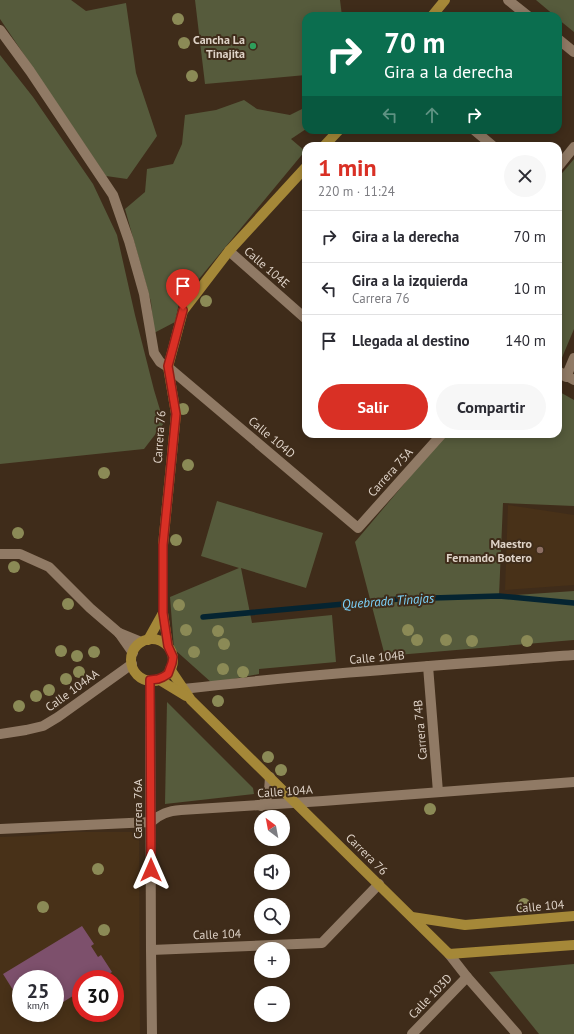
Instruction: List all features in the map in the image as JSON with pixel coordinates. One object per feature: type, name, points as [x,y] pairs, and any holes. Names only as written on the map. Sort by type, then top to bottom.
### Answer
[{"type":"main road","points":[[435,12],[445,0]]},
{"type":"main road","points":[[328,142],[335,134]]},
{"type":"main road","name":"Carrera 76","points":[[168,646],[163,613],[163,545],[176,414],[168,366],[183,310],[229,251],[302,171]]},
{"type":"main road","name":"Carrera 76","points":[[145,641],[163,613]]},
{"type":"main road","points":[[159,640],[168,646],[173,657],[168,674],[154,680],[138,675],[132,664],[132,653],[145,641],[159,640]]},
{"type":"main road","name":"Carrera 76","points":[[170,669],[191,700],[449,954]]},
{"type":"main road","name":"Carrera 76","points":[[154,680],[191,700]]},
{"type":"main road","name":"Calle 104","points":[[412,918],[466,925],[574,916]]},
{"type":"main road","points":[[449,954],[574,945]]},
{"type":"street","points":[[508,0],[523,12]]},
{"type":"street","name":"Calle 104D","points":[[0,30],[30,71],[113,195],[129,241],[144,294],[154,353],[160,362],[168,366],[358,528]]},
{"type":"street","points":[[562,42],[574,52]]},
{"type":"street","points":[[479,134],[488,142]]},
{"type":"street","points":[[562,162],[574,147]]},
{"type":"street","name":"Calle 104E","points":[[229,251],[302,315]]},
{"type":"street","points":[[566,376],[574,358]]},
{"type":"street","name":"Carrera 75A","points":[[358,528],[436,438]]},
{"type":"street","points":[[0,554],[20,554],[49,567],[90,608],[119,633],[132,653]]},
{"type":"street","points":[[119,633],[145,641]]},
{"type":"street","name":"Calle 104B","points":[[183,689],[281,678],[574,655]]},
{"type":"street","name":"Calle 104AA","points":[[0,734],[43,726],[132,664]]},
{"type":"street","name":"Carrera 74B","points":[[428,666],[438,792]]},
{"type":"street","name":"Carrera 76A","points":[[152,1034],[150,822],[154,680]]},
{"type":"street","points":[[261,806],[266,801],[269,794],[270,777]]},
{"type":"street","name":"Calle 104A","points":[[0,828],[150,822],[159,815],[167,812],[574,782]]},
{"type":"street","name":"Calle 104","points":[[151,950],[322,943],[379,884]]},
{"type":"street","name":"Carrera 76","points":[[449,954],[517,1034]]},
{"type":"street","name":"Calle 103D","points":[[412,1034],[467,977]]},
{"type":"shaded area","name":"Maestro Fernando Botero","points":[[508,505],[574,515],[574,585],[505,590]]},
{"type":"shaded area","points":[[70,832],[139,833],[140,1034],[0,1034],[0,837]]},
{"type":"green space","points":[[0,0],[71,0],[86,11],[126,3],[136,73],[157,136],[127,179],[106,176],[0,19]]},
{"type":"green space","name":"Cancha La Tinajita","points":[[195,0],[340,0],[342,12],[302,12],[302,75],[205,84]]},
{"type":"green space","points":[[536,0],[574,0],[574,32],[562,22],[562,12],[550,12]]},
{"type":"green space","points":[[0,55],[33,97],[93,184],[117,235],[135,315],[164,423],[144,449],[0,464]]},
{"type":"green space","points":[[244,100],[257,109],[290,115],[302,109],[302,132],[291,139],[302,148],[302,155],[179,303],[175,322],[154,333],[151,302],[125,209],[145,192],[147,169],[173,164],[182,144],[185,115],[216,110]]},
{"type":"green space","points":[[574,159],[574,329],[562,358],[562,173]]},
{"type":"green space","points":[[562,393],[574,400],[574,506],[503,503],[499,596],[574,591],[574,640],[385,656],[355,542],[404,484],[433,438],[562,438]]},
{"type":"green space","points":[[217,501],[323,533],[306,588],[241,568],[252,623],[332,615],[336,662],[259,669],[259,674],[212,683],[174,649],[170,597],[239,568],[201,556]]},
{"type":"green space","points":[[167,702],[253,788],[254,794],[165,804]]},
{"type":"green space","points":[[574,964],[574,1034],[539,1034],[489,972]]},
{"type":"building","points":[[82,926],[94,944],[91,946],[98,957],[101,955],[111,970],[72,970],[72,997],[64,1001],[64,970],[12,970],[12,988],[3,974]]},
{"type":"waterway","name":"Quebrada Tinajas","points":[[203,617],[399,599],[499,596],[574,603]]},
{"type":"place","name":"Cancha La Tinajita","points":[[253,46]]},
{"type":"place","name":"Maestro Fernando Botero","points":[[540,550]]},
{"type":"route","points":[[151,870],[150,680],[158,679],[168,674],[173,657],[168,646],[163,613],[163,545],[176,414],[168,366],[183,310]]}]
